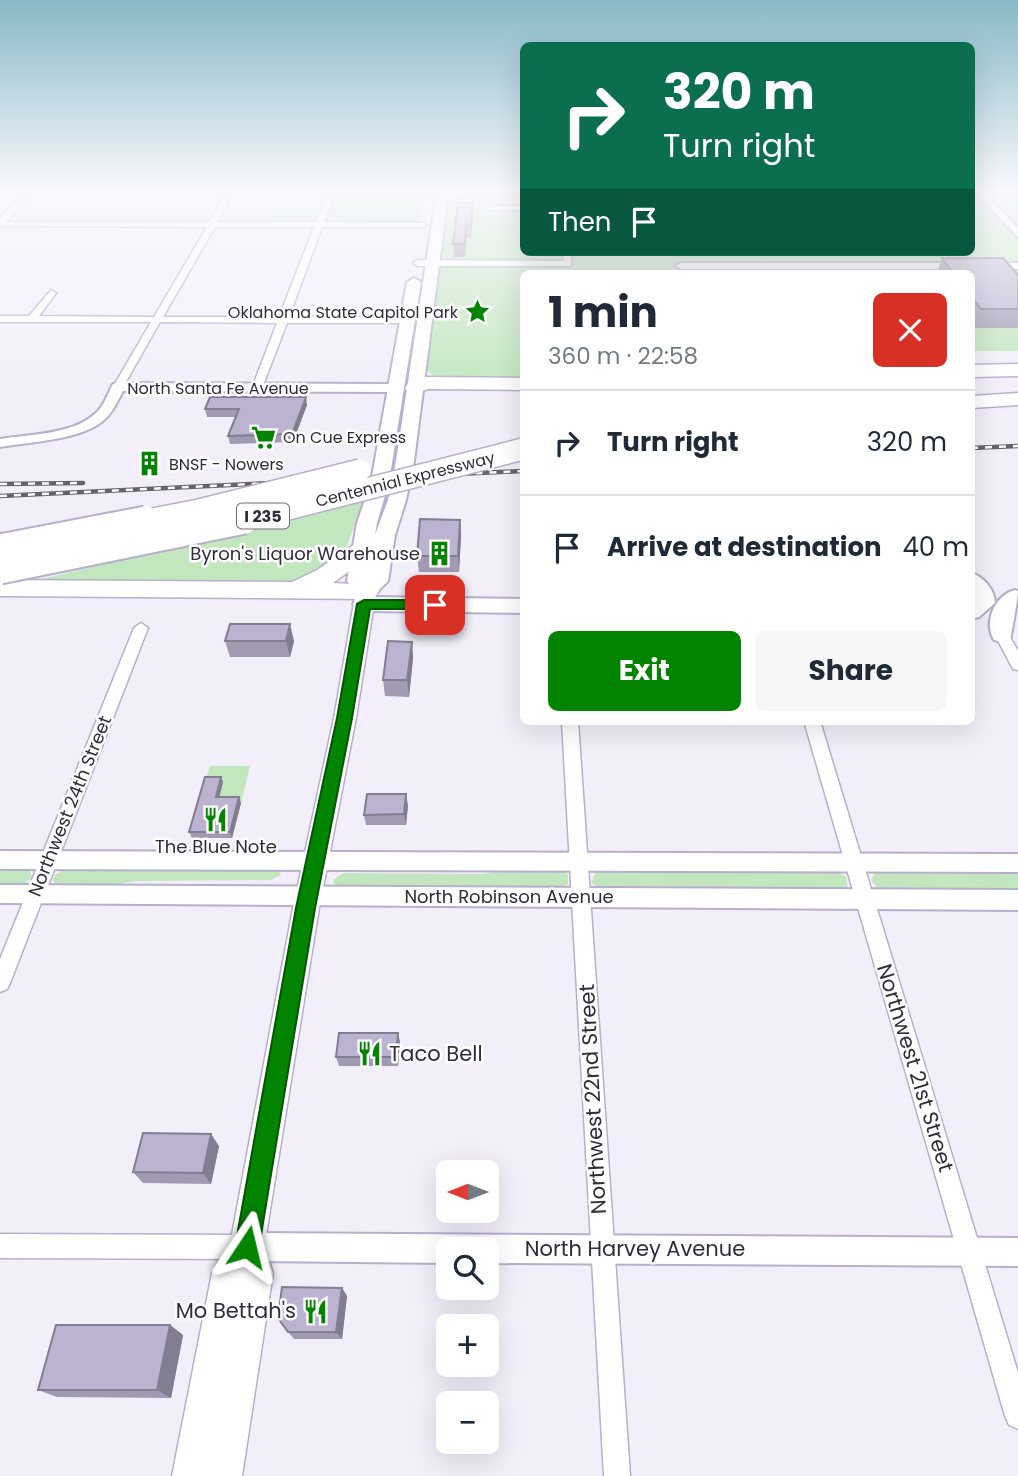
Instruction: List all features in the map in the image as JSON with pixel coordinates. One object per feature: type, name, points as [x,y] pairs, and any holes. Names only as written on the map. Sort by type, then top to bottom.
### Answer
[{"type":"highway","points":[[975,359],[1018,359]]},
{"type":"highway","points":[[975,371],[1018,370]]},
{"type":"highway","points":[[405,388],[425,383],[520,384]]},
{"type":"highway","points":[[975,387],[1018,385]]},
{"type":"highway","points":[[405,388],[520,389]]},
{"type":"highway","points":[[975,402],[1018,399]]},
{"type":"highway","name":"Centennial Expressway","points":[[0,548],[199,510],[520,430]]},
{"type":"highway","name":"Centennial Expressway","points":[[0,570],[209,529],[520,450]]},
{"type":"highway","points":[[292,589],[326,576],[361,551]]},
{"type":"highway","points":[[0,589],[292,589],[365,598]]},
{"type":"highway","points":[[0,602],[365,598]]},
{"type":"main road","points":[[191,1476],[229,1273],[247,1247],[308,896],[347,705],[365,598],[378,581],[385,535],[402,474],[407,320],[421,259]]},
{"type":"main road","points":[[365,598],[357,581],[361,551],[405,388],[422,259]]},
{"type":"main road","points":[[365,598],[520,589]]},
{"type":"main road","points":[[975,596],[1016,597]]},
{"type":"main road","points":[[1002,635],[1001,617],[1006,605],[1016,597]]},
{"type":"main road","points":[[365,598],[520,606]]},
{"type":"main road","points":[[223,1476],[256,1273],[247,1247]]},
{"type":"street","points":[[118,387],[192,259]]},
{"type":"street","points":[[257,388],[307,259]]},
{"type":"street","points":[[485,259],[568,264],[568,259]]},
{"type":"street","points":[[682,269],[1018,266]]},
{"type":"street","points":[[32,319],[51,293]]},
{"type":"street","points":[[0,319],[407,320]]},
{"type":"street","name":"North Santa Fe Avenue","points":[[0,443],[70,430],[91,422],[104,412],[118,387],[405,388]]},
{"type":"street","name":"Northwest 24th Street","points":[[0,983],[141,628]]},
{"type":"street","points":[[1002,635],[1018,664]]},
{"type":"street","name":"Northwest 22nd Street","points":[[570,725],[617,1476]]},
{"type":"street","name":"Northwest 21st Street","points":[[813,725],[1018,1416]]},
{"type":"street","name":"North Robinson Avenue","points":[[0,860],[1018,863]]},
{"type":"street","name":"North Robinson Avenue","points":[[0,894],[1018,900]]},
{"type":"street","name":"North Harvey Avenue","points":[[0,1246],[1018,1252]]},
{"type":"green space","points":[[442,259],[1018,259],[1018,351],[975,351],[975,270],[520,270],[520,379],[437,379],[425,369]]},
{"type":"green space","points":[[363,502],[345,551],[319,574],[289,583],[25,583]]},
{"type":"green space","points":[[210,766],[250,766],[241,803],[218,803],[205,782]]},
{"type":"green space","points":[[0,868],[29,868],[32,877],[24,884],[0,886]]},
{"type":"green space","points":[[68,868],[278,869],[281,875],[271,880],[135,881],[113,885],[55,885],[53,879],[56,874]]},
{"type":"green space","points":[[509,868],[562,869],[568,875],[568,884],[556,891],[341,889],[333,883],[334,879],[344,873],[484,874]]},
{"type":"green space","points":[[597,870],[837,871],[846,877],[848,889],[601,891],[591,882]]},
{"type":"green space","points":[[880,870],[1018,870],[1018,893],[880,892],[871,880]]},
{"type":"building","points":[[943,259],[1004,259],[1018,275],[1018,309],[981,309],[975,302],[975,270],[951,270]]},
{"type":"building","name":"On Cue Express","points":[[210,397],[306,397],[292,434],[228,436],[239,409],[205,409]]},
{"type":"building","points":[[420,519],[460,520],[458,556],[417,556]]},
{"type":"building","points":[[230,624],[290,624],[286,641],[225,641]]},
{"type":"building","points":[[388,641],[412,642],[407,680],[383,680]]},
{"type":"building","name":"The Blue Note","points":[[205,777],[221,777],[216,797],[239,797],[230,832],[189,832]]},
{"type":"building","points":[[367,794],[406,794],[404,814],[364,815]]},
{"type":"building","points":[[339,1033],[398,1033],[396,1057],[336,1057]]},
{"type":"building","points":[[143,1133],[211,1134],[203,1173],[133,1172]]},
{"type":"building","name":"Mo Bettah's","points":[[282,1287],[342,1288],[336,1332],[288,1332],[278,1318]]},
{"type":"building","points":[[56,1325],[170,1325],[157,1390],[38,1390]]},
{"type":"railway","points":[[975,448],[1018,446]]},
{"type":"railway","points":[[0,496],[520,471]]},
{"type":"railway","points":[[0,484],[83,483]]},
{"type":"place","name":"Oklahoma State Capitol Park","points":[[478,312]]},
{"type":"place","name":"On Cue Express","points":[[263,437]]},
{"type":"place","name":"BNSF - Nowers","points":[[149,464]]},
{"type":"place","name":"Byron's Liquor Warehouse","points":[[440,554]]},
{"type":"place","name":"The Blue Note","points":[[216,820]]},
{"type":"place","name":"Taco Bell","points":[[369,1054]]},
{"type":"place","name":"Mo Bettah's","points":[[316,1311]]},
{"type":"route","points":[[247,1247],[306,908],[345,718],[364,604],[435,605]]}]
